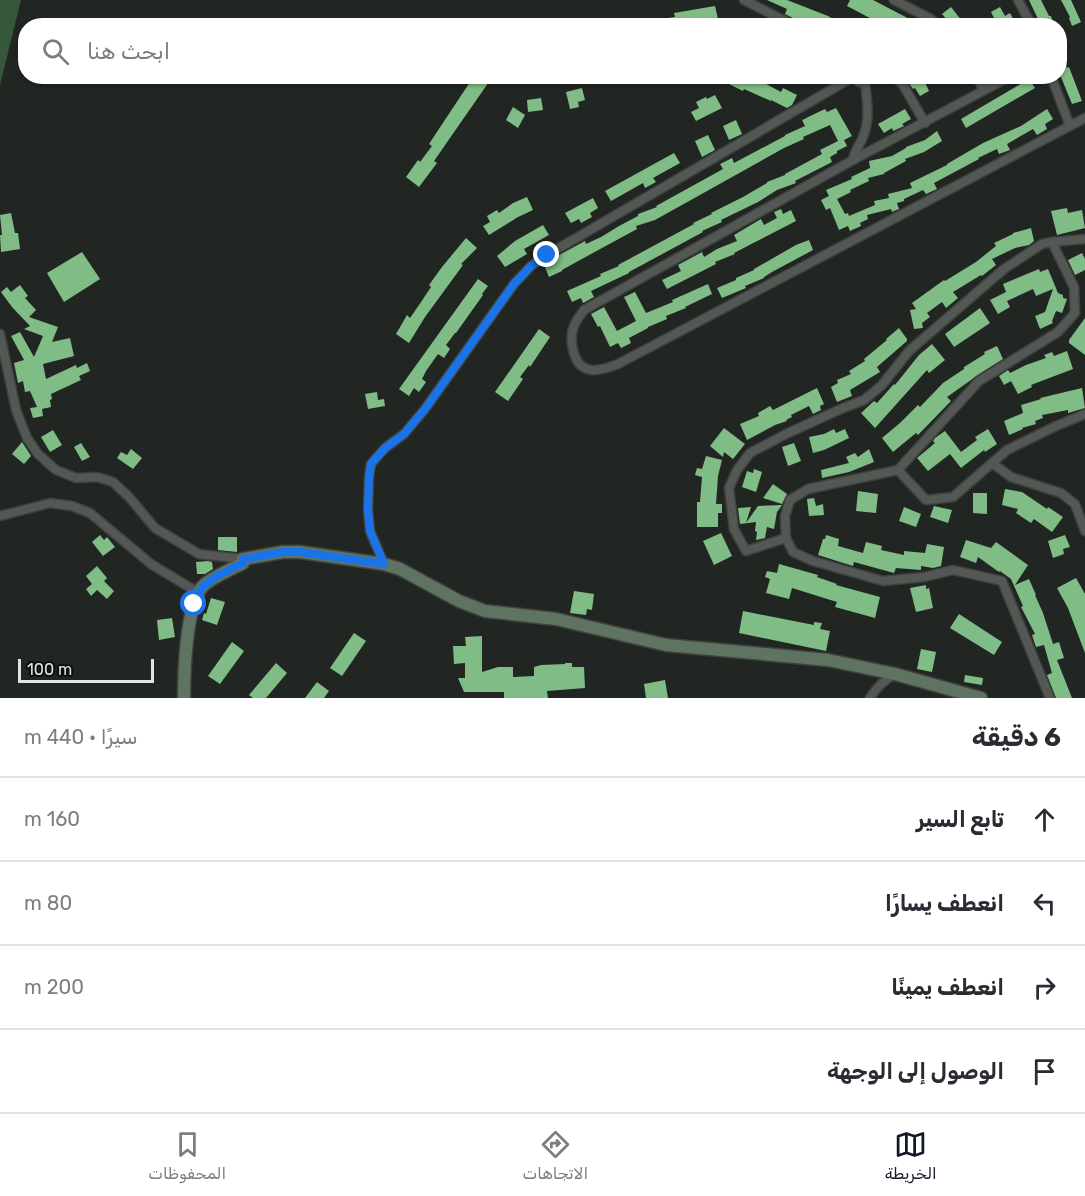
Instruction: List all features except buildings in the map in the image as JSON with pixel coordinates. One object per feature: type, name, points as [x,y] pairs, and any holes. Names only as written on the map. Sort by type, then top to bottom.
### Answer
[{"type":"main road","points":[[184,698],[188,635],[194,604],[202,587],[217,576],[243,563],[243,559],[283,552],[300,552],[400,568],[459,601],[485,611],[556,619],[666,645],[828,660],[895,674],[981,698]]},
{"type":"street","points":[[744,0],[779,18]]},
{"type":"street","points":[[894,0],[929,18]]},
{"type":"street","points":[[1018,0],[1028,18]]},
{"type":"street","points":[[384,564],[370,531],[368,510],[371,464],[385,448],[404,434],[425,409],[514,284],[525,272],[547,255],[841,84]]},
{"type":"street","points":[[853,160],[867,122],[868,84]]},
{"type":"street","points":[[902,84],[926,123]]},
{"type":"street","points":[[981,84],[984,90]]},
{"type":"street","points":[[996,84],[853,160],[584,310],[575,323],[572,333],[574,356],[580,366],[588,370],[596,370],[618,364],[1085,118]]},
{"type":"street","points":[[1054,84],[1070,126]]},
{"type":"street","points":[[786,538],[746,551],[734,529],[729,488],[737,470],[750,453],[788,433],[864,400],[882,385],[909,351],[1004,269],[1042,244],[1085,239]]},
{"type":"street","points":[[1050,698],[1002,581],[953,570],[924,577],[883,581],[813,561],[793,552],[786,538],[785,516],[790,500],[808,489],[898,470],[979,381],[1058,333],[1075,313],[1074,287],[1052,242]]},
{"type":"street","points":[[0,334],[16,410],[27,438],[38,454],[56,470],[76,478],[97,477],[113,482],[155,528],[199,554],[243,559]]},
{"type":"street","points":[[898,470],[926,500],[953,497],[1007,450],[1085,414]]},
{"type":"street","points":[[992,464],[1011,477],[1061,493],[1075,504],[1085,531]]},
{"type":"street","points":[[0,516],[50,503],[72,506],[90,513],[151,564],[199,593]]},
{"type":"street","points":[[870,698],[884,680],[895,674]]},
{"type":"green space","points":[[0,0],[21,0],[0,85]]},
{"type":"route","points":[[194,604],[202,587],[217,576],[243,563],[243,559],[265,554],[300,552],[384,564],[370,531],[368,510],[371,464],[385,448],[404,434],[425,409],[514,284],[531,266],[547,255]]}]
